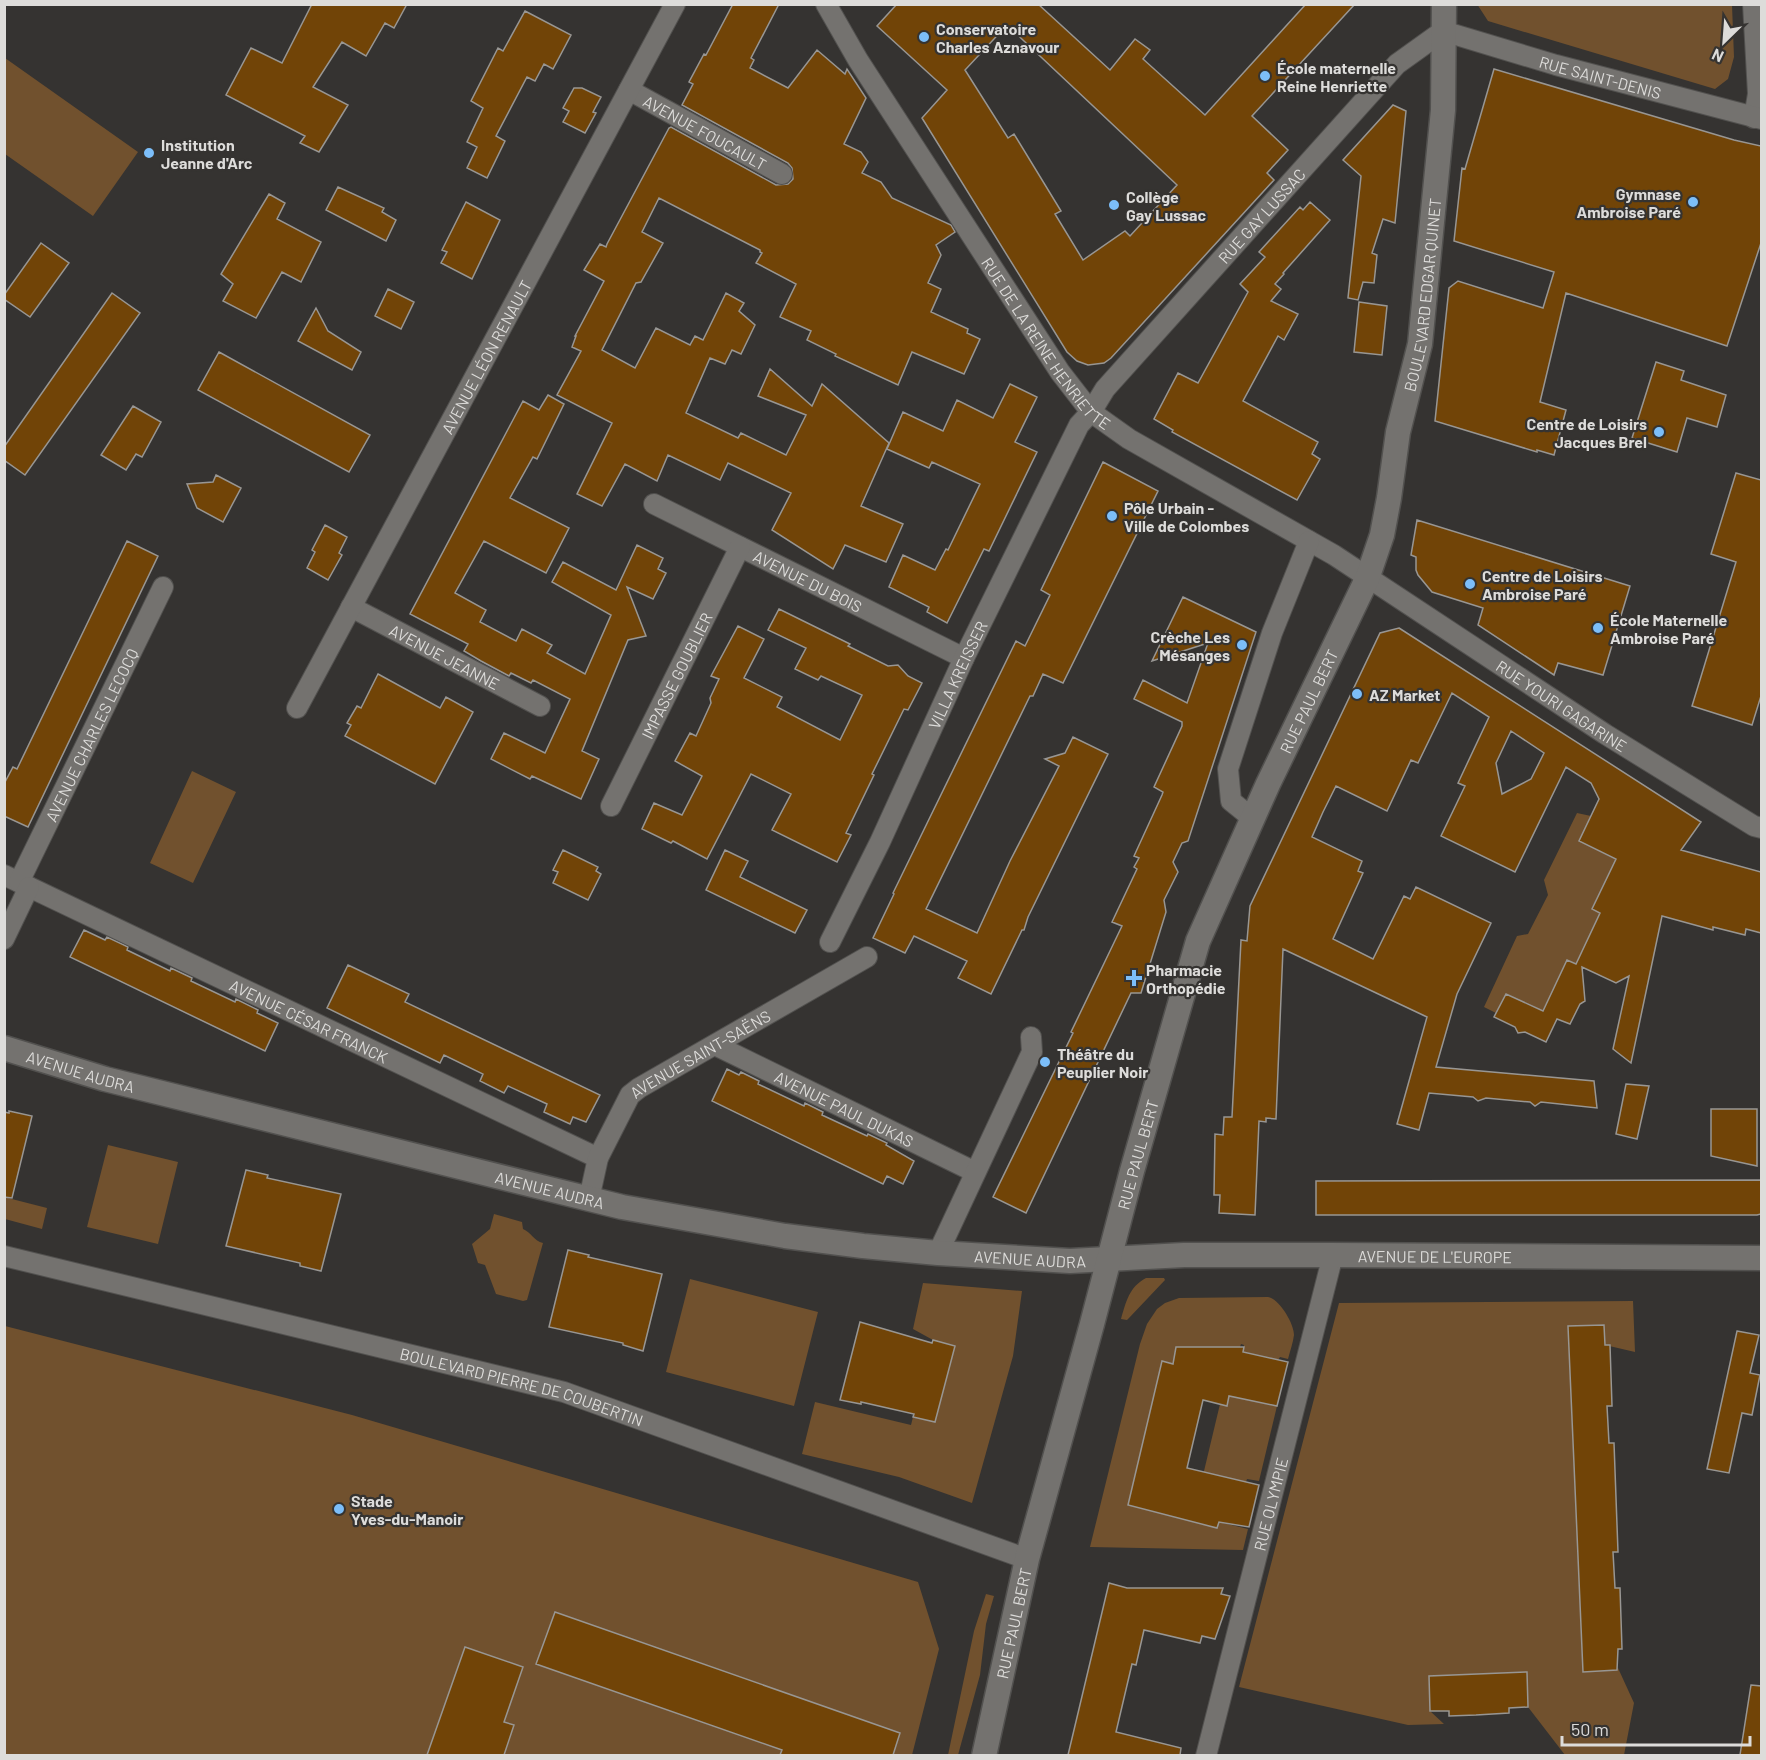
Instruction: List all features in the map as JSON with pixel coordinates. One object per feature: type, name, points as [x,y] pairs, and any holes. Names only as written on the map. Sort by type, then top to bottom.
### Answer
[{"type":"street","name":"AVENUE LÉON RENAULT","points":[[297,708],[675,4]]},
{"type":"street","name":"RUE DE LA REINE HENRIETTE","points":[[826,4],[858,60],[1060,372],[1091,412],[1129,440],[1309,541],[1343,561],[1367,579]]},
{"type":"street","points":[[1753,4],[1758,118]]},
{"type":"street","name":"BOULEVARD EDGAR QUINET","points":[[1367,579],[1382,535],[1398,432],[1420,344],[1443,110],[1444,5]]},
{"type":"street","name":"RUE GAY LUSSAC","points":[[1091,412],[1105,389],[1398,64],[1443,31]]},
{"type":"street","name":"RUE SAINT-DENIS","points":[[1443,31],[1556,65],[1758,118]]},
{"type":"street","name":"AVENUE FOUCAULT","points":[[628,90],[782,174]]},
{"type":"street","name":"VILLA KREISSER","points":[[830,942],[880,842],[964,658],[1079,425],[1091,412]]},
{"type":"street","name":"AVENUE DU BOIS","points":[[654,504],[964,658]]},
{"type":"street","points":[[1252,818],[1231,801],[1228,770],[1272,633],[1309,541]]},
{"type":"street","name":"IMPASSE GOUBLIER","points":[[611,806],[740,547]]},
{"type":"street","name":"RUE PAUL BERT","points":[[984,1755],[1027,1559],[1181,995],[1198,941],[1252,818],[1367,579]]},
{"type":"street","name":"RUE YOURI GAGARINE","points":[[1367,579],[1605,734],[1754,826],[1761,828]]},
{"type":"street","name":"AVENUE CHARLES LECOCQ","points":[[4,939],[18,882],[164,587]]},
{"type":"street","name":"AVENUE JEANNE","points":[[351,607],[540,706]]},
{"type":"street","name":"AVENUE CÉSAR FRANCK","points":[[18,882],[598,1158]]},
{"type":"street","name":"AVENUE SAINT-SAËNS","points":[[589,1199],[598,1158],[630,1095],[867,957]]},
{"type":"street","points":[[938,1253],[1032,1052],[1031,1037]]},
{"type":"street","name":"AVENUE PAUL DUKAS","points":[[715,1045],[975,1172]]},
{"type":"street","name":"AVENUE AUDRA","points":[[4,1048],[105,1079],[651,1213],[785,1236],[938,1253],[1071,1261],[1109,1258]]},
{"type":"street","name":"AVENUE DE L'EUROPE","points":[[1109,1258],[1184,1255],[1761,1258]]},
{"type":"street","name":"RUE OLYMPIE","points":[[1206,1755],[1333,1255]]},
{"type":"street","name":"BOULEVARD PIERRE DE COUBERTIN","points":[[4,1256],[564,1392],[1027,1559]]},
{"type":"shaded area","points":[[1477,4],[1732,5],[1734,57],[1728,79],[1715,89],[1488,21]]},
{"type":"shaded area","points":[[5,58],[138,152],[93,216],[5,154]]},
{"type":"shaded area","points":[[192,771],[236,792],[193,883],[150,863]]},
{"type":"shaded area","points":[[1577,813],[1591,816],[1616,859],[1592,908],[1600,913],[1576,964],[1567,960],[1543,1011],[1506,994],[1496,1013],[1484,1007],[1517,936],[1528,934],[1548,895],[1544,880]]},
{"type":"shaded area","points":[[108,1145],[178,1162],[158,1244],[87,1227]]},
{"type":"shaded area","points":[[4,1197],[47,1208],[42,1229],[5,1219]]},
{"type":"shaded area","points":[[494,1214],[522,1222],[523,1229],[543,1243],[527,1300],[496,1294],[485,1265],[478,1263],[472,1244],[490,1229]]},
{"type":"shaded area","points":[[1146,1278],[1164,1278],[1165,1280],[1127,1320],[1121,1319],[1132,1290]]},
{"type":"shaded area","points":[[690,1279],[818,1312],[794,1406],[666,1372]]},
{"type":"shaded area","points":[[923,1283],[1022,1291],[1013,1356],[972,1503],[899,1477],[802,1454],[815,1402],[911,1425],[913,1417],[935,1422],[954,1346],[933,1340],[913,1329]]},
{"type":"shaded area","points":[[1268,1297],[1281,1307],[1289,1318],[1293,1330],[1294,1338],[1288,1359],[1280,1357],[1278,1360],[1243,1352],[1244,1345],[1241,1344],[1240,1347],[1177,1347],[1173,1364],[1162,1361],[1128,1505],[1217,1528],[1219,1522],[1248,1529],[1243,1550],[1090,1547],[1140,1344],[1147,1324],[1157,1309],[1179,1298]]},
{"type":"shaded area","points":[[1633,1301],[1635,1352],[1605,1345],[1604,1325],[1568,1327],[1583,1670],[1618,1668],[1634,1703],[1624,1755],[1565,1755],[1528,1707],[1526,1672],[1429,1676],[1430,1711],[1444,1724],[1408,1725],[1239,1687],[1339,1303]]},
{"type":"shaded area","name":"Stade Yves-du-Manoir","points":[[5,1326],[352,1415],[918,1582],[939,1649],[912,1755],[5,1755]]},
{"type":"shaded area","points":[[1229,1396],[1277,1406],[1259,1481],[1247,1479],[1246,1482],[1211,1474],[1206,1494],[1199,1492],[1220,1404],[1227,1406]]},
{"type":"shaded area","points":[[986,1594],[994,1596],[986,1624],[980,1675],[958,1755],[948,1755],[974,1631]]},
{"type":"building","points":[[312,4],[407,4],[394,28],[385,23],[366,56],[342,42],[313,87],[348,105],[319,152],[300,143],[305,136],[226,95],[251,48],[282,63]]},
{"type":"building","points":[[733,4],[779,4],[751,58],[754,60],[750,68],[788,88],[817,50],[845,74],[847,69],[866,98],[844,144],[861,152],[868,162],[862,173],[881,182],[892,198],[951,225],[955,232],[936,245],[941,255],[928,283],[941,289],[931,312],[968,329],[967,333],[980,339],[964,374],[912,352],[898,385],[835,356],[836,354],[807,340],[811,331],[780,317],[796,284],[756,263],[762,253],[760,250],[659,198],[642,232],[663,243],[641,282],[636,283],[602,350],[635,368],[656,328],[690,345],[695,336],[703,340],[726,293],[744,303],[739,311],[755,325],[741,354],[732,350],[725,364],[710,358],[686,413],[738,438],[741,433],[786,455],[806,415],[758,396],[770,369],[812,406],[822,384],[889,443],[861,506],[903,524],[886,562],[845,545],[833,569],[772,530],[791,493],[728,463],[720,480],[668,455],[657,481],[625,464],[602,506],[577,494],[612,423],[557,395],[581,351],[572,347],[575,336],[604,281],[584,270],[600,244],[606,247],[669,128],[671,127],[776,185],[788,184],[793,179],[792,168],[788,163],[682,105],[693,84],[689,82]]},
{"type":"building","name":"Collège Gay Lussac","points":[[897,4],[1038,4],[1110,70],[1135,39],[1150,50],[1143,59],[1205,115],[1306,4],[1355,4],[1252,116],[1288,150],[1267,173],[1274,180],[1111,358],[1104,363],[1088,365],[1077,361],[1067,352],[922,118],[947,90],[877,26]],"holes":[[[1007,25],[1177,185],[1130,236],[1125,231],[1083,260],[1055,214],[1061,211],[1014,134],[1008,138],[965,70]]]},
{"type":"building","points":[[525,11],[571,35],[553,69],[544,64],[535,81],[527,77],[496,136],[505,141],[487,178],[467,168],[477,147],[467,142],[483,108],[471,101],[498,48],[503,51]]},
{"type":"building","points":[[1494,69],[1761,146],[1761,243],[1727,346],[1566,293],[1540,402],[1566,410],[1554,455],[1435,421],[1449,288],[1458,281],[1543,308],[1554,272],[1454,241],[1462,168],[1465,169]]},
{"type":"building","points":[[574,88],[582,88],[601,97],[593,112],[596,113],[585,133],[563,122],[569,111],[563,108]]},
{"type":"building","points":[[1393,105],[1406,111],[1395,223],[1383,219],[1372,253],[1377,255],[1374,283],[1363,282],[1358,300],[1348,298],[1361,176],[1343,160]]},
{"type":"building","points":[[338,187],[384,208],[382,212],[396,220],[386,241],[326,210]]},
{"type":"building","points":[[269,194],[285,203],[277,219],[321,242],[301,282],[282,272],[256,318],[223,301],[233,284],[221,274]]},
{"type":"building","points":[[466,202],[500,220],[472,279],[441,263],[447,252],[442,250]]},
{"type":"building","points":[[1310,202],[1330,220],[1275,284],[1281,289],[1271,301],[1298,314],[1284,340],[1278,336],[1243,401],[1318,442],[1312,454],[1320,459],[1297,500],[1172,432],[1173,430],[1154,419],[1178,373],[1198,383],[1248,292],[1240,284],[1265,257],[1259,252],[1300,207],[1303,210]]},
{"type":"building","points":[[41,243],[69,263],[30,317],[4,299],[4,295]]},
{"type":"building","points":[[388,289],[414,302],[401,329],[375,316]]},
{"type":"building","points":[[112,293],[140,313],[25,475],[4,460],[4,447]]},
{"type":"building","points":[[1359,302],[1387,306],[1382,355],[1354,352]]},
{"type":"building","points":[[316,308],[328,331],[361,352],[352,370],[298,341]]},
{"type":"building","points":[[219,352],[370,435],[349,472],[198,390]]},
{"type":"building","points":[[1656,362],[1684,371],[1681,380],[1726,395],[1717,427],[1687,418],[1677,452],[1632,438]]},
{"type":"building","points":[[1010,384],[1037,397],[1015,442],[1037,452],[989,551],[984,549],[947,623],[927,612],[929,607],[889,587],[903,555],[935,570],[946,549],[948,550],[980,484],[932,462],[929,468],[887,449],[903,412],[943,431],[957,400],[993,418]]},
{"type":"building","points":[[548,395],[564,404],[537,459],[533,457],[510,498],[569,528],[546,573],[484,541],[455,593],[486,610],[480,622],[516,641],[522,629],[552,645],[547,653],[585,674],[611,615],[552,582],[563,562],[616,590],[637,545],[663,558],[658,569],[666,573],[653,599],[627,587],[646,636],[628,640],[582,751],[599,759],[581,799],[532,776],[530,779],[491,759],[504,733],[545,753],[570,699],[533,680],[531,683],[511,673],[509,676],[464,651],[468,644],[410,614],[523,401],[539,410]]},
{"type":"building","points":[[133,406],[161,422],[142,457],[136,454],[126,470],[101,455]]},
{"type":"building","points":[[1103,462],[1158,491],[1063,683],[1043,674],[1033,696],[1030,696],[926,909],[977,933],[1010,861],[1059,766],[1045,759],[1065,753],[1073,737],[1108,754],[991,994],[958,978],[967,961],[914,936],[905,953],[873,938],[1016,641],[1025,646],[1050,595],[1041,590]]},
{"type":"building","points":[[1736,473],[1761,480],[1761,696],[1752,725],[1692,706],[1736,562],[1711,554]]},
{"type":"building","points":[[216,475],[241,488],[223,522],[197,508],[187,484],[213,482]]},
{"type":"building","points":[[1417,520],[1630,586],[1603,675],[1558,663],[1554,675],[1478,625],[1483,608],[1432,592],[1418,575],[1416,557],[1411,555]]},
{"type":"building","points":[[325,525],[347,537],[339,553],[342,555],[328,580],[307,568],[315,552],[312,550]]},
{"type":"building","points":[[127,541],[158,556],[28,827],[4,816],[4,784],[13,767],[17,769]]},
{"type":"building","points":[[1183,597],[1256,632],[1188,841],[1182,843],[1173,862],[1178,872],[1164,900],[1166,912],[1141,993],[1131,993],[1026,1213],[993,1197],[1122,926],[1112,922],[1137,869],[1134,867],[1139,858],[1134,856],[1163,792],[1154,787],[1182,726],[1182,722],[1134,699],[1143,680],[1187,703],[1208,643],[1152,661]]},
{"type":"building","points":[[779,609],[850,644],[848,646],[888,666],[898,665],[908,676],[922,683],[908,710],[904,709],[872,774],[874,775],[846,833],[851,835],[837,862],[772,830],[791,794],[751,774],[707,859],[673,841],[671,843],[642,829],[654,803],[682,815],[702,776],[675,761],[690,733],[696,736],[719,679],[711,676],[738,626],[764,639],[744,678],[782,697],[777,707],[840,740],[862,695],[821,676],[818,680],[795,669],[806,648],[768,630]]},
{"type":"building","points":[[1399,628],[1701,822],[1681,850],[1761,872],[1761,933],[1746,929],[1745,935],[1713,927],[1713,930],[1662,916],[1631,1063],[1613,1049],[1629,976],[1616,983],[1582,967],[1585,1001],[1580,1004],[1570,1024],[1557,1019],[1546,1042],[1525,1032],[1518,1033],[1515,1027],[1494,1017],[1506,994],[1543,1011],[1567,960],[1576,964],[1600,913],[1592,909],[1616,859],[1579,841],[1599,799],[1591,783],[1566,767],[1515,872],[1441,836],[1465,786],[1458,783],[1489,717],[1452,693],[1418,763],[1411,760],[1387,811],[1336,786],[1323,812],[1312,837],[1362,861],[1358,871],[1363,873],[1333,939],[1373,959],[1404,896],[1410,899],[1416,887],[1491,923],[1457,994],[1436,1067],[1594,1081],[1597,1108],[1541,1102],[1535,1106],[1530,1102],[1486,1098],[1478,1101],[1473,1097],[1429,1093],[1419,1130],[1397,1124],[1427,1017],[1283,949],[1276,1119],[1266,1118],[1266,1122],[1259,1121],[1255,1215],[1219,1213],[1220,1195],[1214,1195],[1215,1134],[1223,1135],[1224,1117],[1232,1117],[1241,940],[1247,941],[1250,906],[1380,633]],"holes":[[[1511,731],[1544,753],[1531,779],[1502,794],[1496,763]]]},
{"type":"building","points":[[378,674],[440,708],[446,697],[473,712],[435,784],[345,736],[351,725],[347,723],[357,706],[361,708]]},
{"type":"building","points":[[563,850],[598,867],[596,871],[601,874],[588,900],[553,883],[558,872],[553,870]]},
{"type":"building","points":[[725,850],[748,861],[740,877],[807,910],[795,933],[706,890]]},
{"type":"building","points":[[84,930],[105,940],[107,937],[124,945],[128,947],[127,950],[170,971],[171,968],[192,978],[191,981],[235,1002],[236,999],[278,1023],[265,1051],[70,957]]},
{"type":"building","points":[[348,965],[409,994],[405,1002],[600,1095],[586,1122],[573,1117],[570,1124],[544,1112],[547,1104],[508,1086],[504,1093],[480,1081],[483,1074],[444,1055],[440,1063],[327,1008]]},
{"type":"building","points":[[727,1069],[739,1075],[741,1072],[759,1081],[758,1084],[804,1106],[805,1103],[823,1112],[822,1115],[887,1143],[886,1145],[914,1161],[903,1184],[887,1176],[883,1184],[712,1101]]},
{"type":"building","points":[[1626,1084],[1649,1086],[1637,1139],[1616,1134]]},
{"type":"building","points":[[1711,1109],[1757,1109],[1757,1166],[1711,1156]]},
{"type":"building","points":[[9,1111],[32,1116],[12,1198],[4,1197],[4,1112],[9,1113]]},
{"type":"building","points":[[246,1170],[268,1175],[267,1178],[341,1194],[321,1271],[300,1266],[300,1263],[226,1246]]},
{"type":"building","points":[[1761,1180],[1761,1214],[1757,1215],[1316,1215],[1316,1181]]},
{"type":"building","points":[[568,1250],[589,1255],[588,1257],[662,1274],[643,1351],[623,1345],[623,1343],[549,1327]]},
{"type":"building","points":[[860,1322],[932,1343],[933,1340],[955,1346],[935,1422],[913,1417],[914,1414],[861,1402],[861,1404],[840,1400]]},
{"type":"building","points":[[1604,1325],[1605,1345],[1610,1345],[1612,1406],[1607,1406],[1609,1443],[1614,1443],[1618,1552],[1613,1552],[1615,1588],[1620,1588],[1622,1649],[1618,1649],[1617,1670],[1583,1672],[1568,1326]]},
{"type":"building","points":[[1737,1331],[1759,1335],[1750,1373],[1760,1375],[1752,1415],[1742,1413],[1729,1473],[1707,1469]]},
{"type":"building","points":[[1176,1347],[1244,1347],[1243,1352],[1288,1362],[1277,1406],[1229,1396],[1227,1406],[1203,1400],[1187,1468],[1259,1485],[1249,1527],[1219,1522],[1217,1528],[1128,1505],[1162,1361],[1173,1364]]},
{"type":"building","points":[[1109,1583],[1127,1588],[1223,1588],[1221,1594],[1230,1596],[1215,1639],[1202,1636],[1200,1643],[1144,1630],[1136,1665],[1132,1664],[1116,1732],[1181,1748],[1180,1755],[1068,1755]]},
{"type":"building","points":[[555,1612],[900,1733],[893,1755],[780,1755],[782,1750],[536,1664]]},
{"type":"building","points":[[465,1647],[523,1667],[504,1722],[514,1725],[504,1755],[427,1755]]},
{"type":"building","points":[[1527,1672],[1528,1707],[1509,1708],[1509,1713],[1476,1715],[1449,1716],[1449,1711],[1430,1711],[1429,1676]]},
{"type":"building","points":[[1751,1685],[1761,1686],[1761,1755],[1740,1755]]},
{"type":"place","name":"Conservatoire Charles Aznavour","points":[[924,37]]},
{"type":"place","name":"École maternelle Reine Henriette","points":[[1265,76]]},
{"type":"place","name":"Institution Jeanne d'Arc","points":[[149,153]]},
{"type":"place","name":"Gymnase Ambroise Paré","points":[[1693,202]]},
{"type":"place","name":"Collège Gay Lussac","points":[[1114,205]]},
{"type":"place","name":"Centre de Loisirs Jacques Brel","points":[[1659,432]]},
{"type":"place","name":"Pôle Urbain - Ville de Colombes","points":[[1112,516]]},
{"type":"place","name":"Centre de Loisirs Ambroise Paré","points":[[1470,584]]},
{"type":"place","name":"École Maternelle Ambroise Paré","points":[[1598,628]]},
{"type":"place","name":"Crèche Les Mésanges","points":[[1242,645]]},
{"type":"place","name":"AZ Market","points":[[1357,694]]},
{"type":"place","name":"Pharmacie Orthopédie","points":[[1134,978]]},
{"type":"place","name":"Théâtre du Peuplier Noir","points":[[1045,1062]]},
{"type":"place","name":"Stade Yves-du-Manoir","points":[[339,1509]]}]
